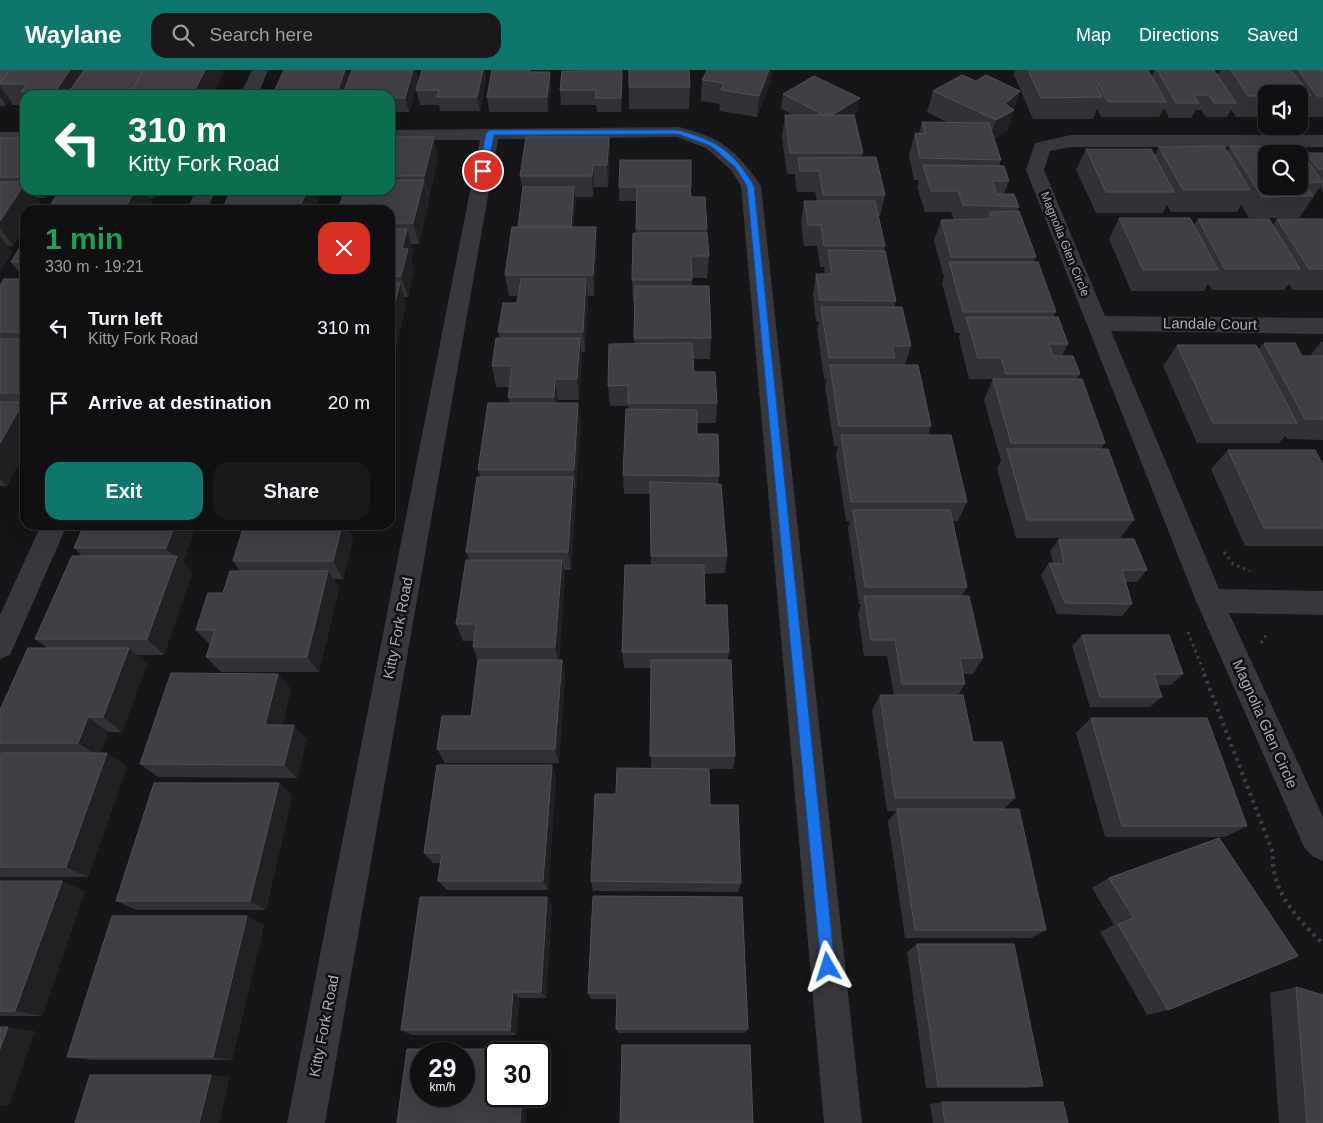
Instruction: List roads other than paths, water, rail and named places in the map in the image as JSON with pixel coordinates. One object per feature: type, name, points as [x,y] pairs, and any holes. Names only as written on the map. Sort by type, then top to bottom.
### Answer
[{"type":"street","points":[[251,90],[260,70]]},
{"type":"street","points":[[395,134],[678,132],[713,144],[738,166],[750,186],[843,1123]]},
{"type":"street","name":"Kitty Fork Road","points":[[306,1123],[490,133]]},
{"type":"street","points":[[0,137],[20,137]]},
{"type":"street","name":"Magnolia Glen Circle","points":[[1323,141],[1071,141],[1042,147],[1035,170],[1210,601],[1315,836],[1323,845]]},
{"type":"street","name":"Landale Court","points":[[1097,322],[1323,326]]},
{"type":"street","points":[[0,646],[52,530]]},
{"type":"street","points":[[1210,601],[1323,603]]}]
